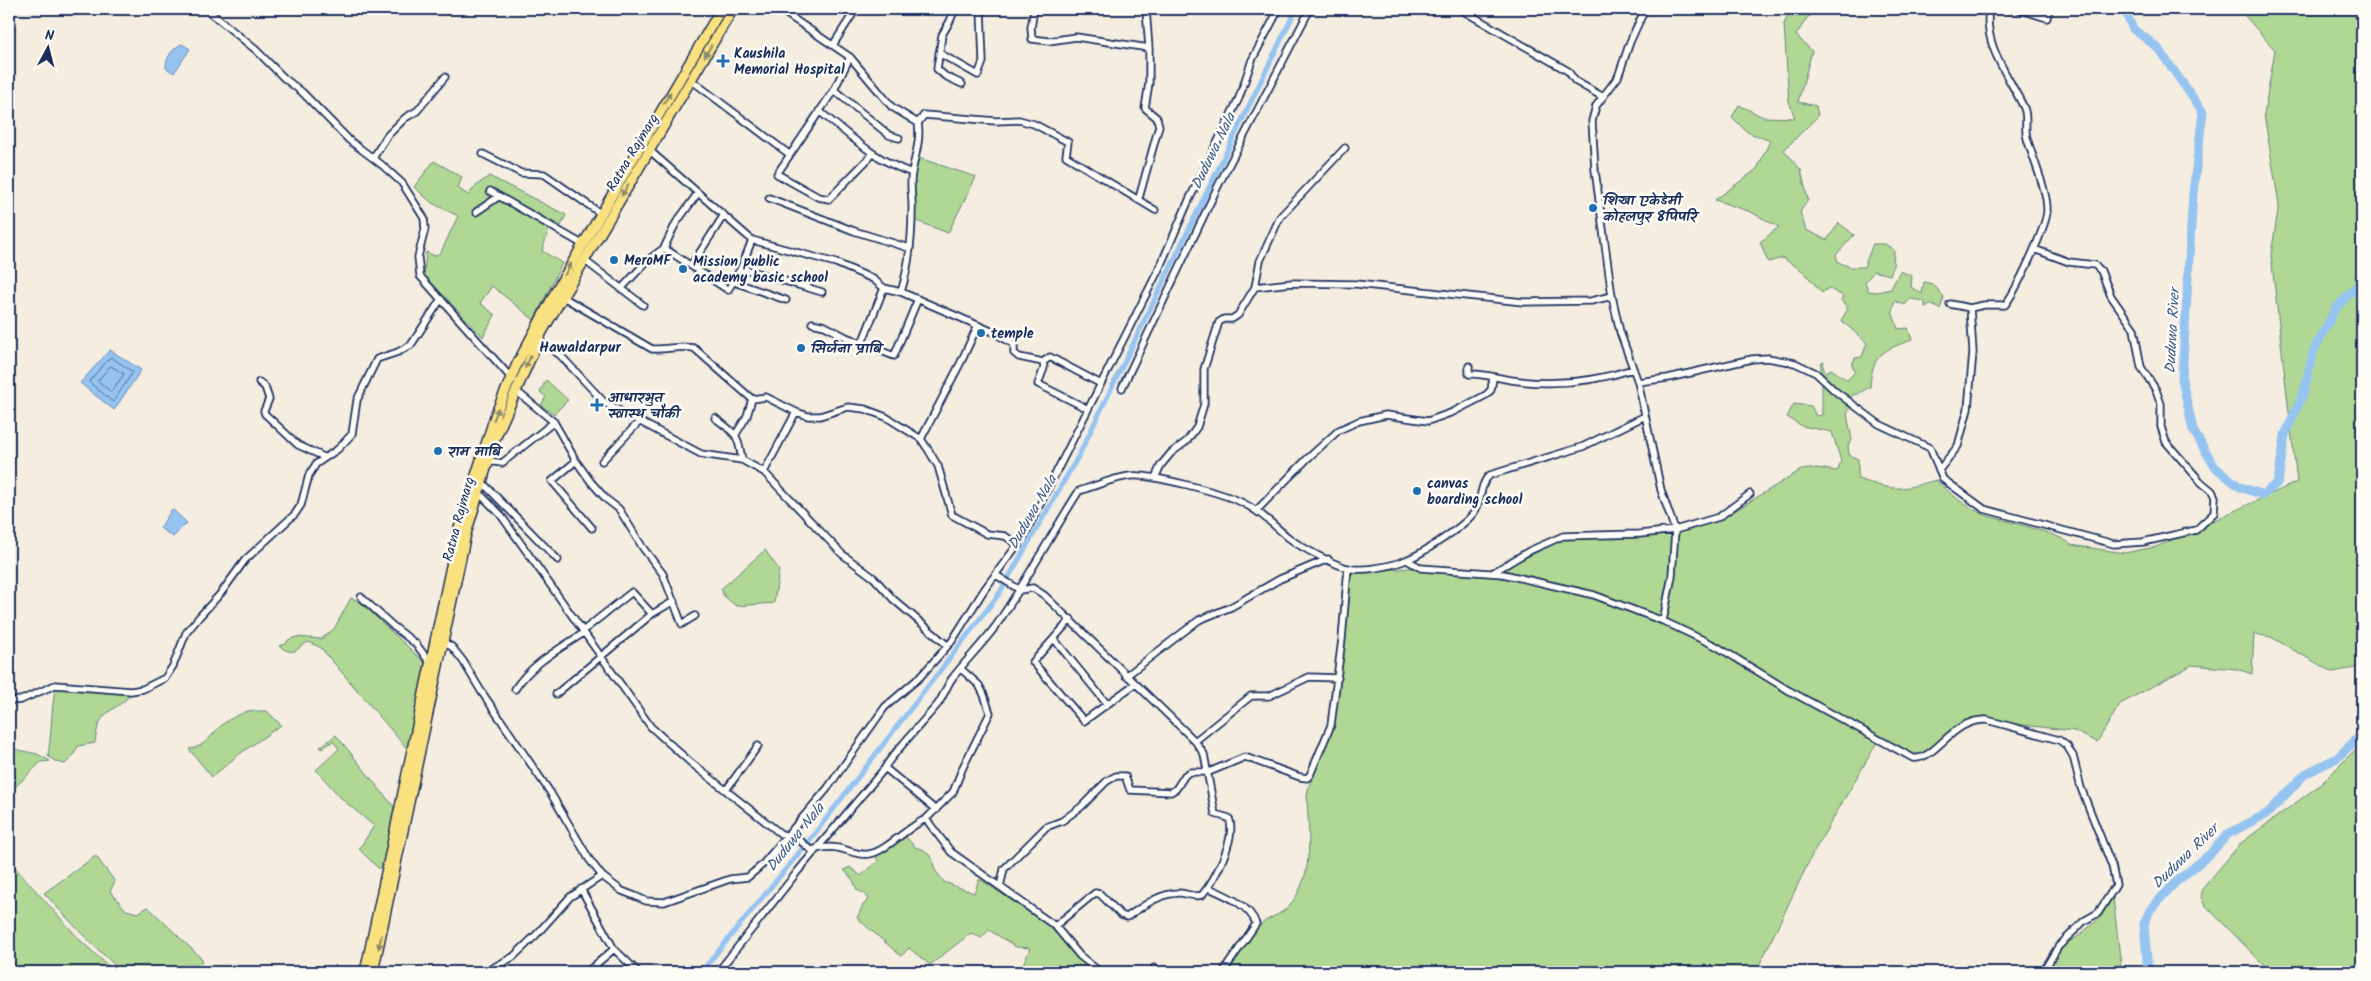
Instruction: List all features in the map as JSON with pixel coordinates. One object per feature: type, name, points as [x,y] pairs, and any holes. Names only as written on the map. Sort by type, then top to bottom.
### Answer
[{"type":"highway","name":"Ratna Rajmarg","points":[[365,972],[459,528],[490,431],[511,377],[533,331],[600,213],[721,9]]},
{"type":"highway","name":"Ratna Rajmarg","points":[[374,972],[466,534],[488,461],[516,388],[538,341],[733,9]]},
{"type":"street","points":[[206,9],[256,50],[284,78],[302,92],[349,140],[402,183],[424,218],[425,229],[418,267],[420,276],[511,377],[516,388],[554,422],[576,462],[590,482],[606,499],[620,509],[643,548],[662,574],[682,624],[695,616]]},
{"type":"street","points":[[779,9],[850,57],[892,107],[918,123]]},
{"type":"street","points":[[833,45],[856,9]]},
{"type":"street","points":[[955,9],[942,35],[937,69],[945,76],[962,84]]},
{"type":"street","points":[[939,53],[978,75],[983,62],[981,9]]},
{"type":"street","points":[[1034,9],[1032,39],[1049,41],[1076,38],[1149,48]]},
{"type":"street","points":[[1139,198],[1159,126],[1157,118],[1145,108],[1149,83],[1146,9]]},
{"type":"street","points":[[443,642],[452,647],[463,661],[481,691],[550,792],[589,859],[602,876],[622,891],[646,901],[664,902],[730,879],[748,877],[762,865],[827,788],[885,707],[920,677],[965,623],[984,590],[1019,545],[1158,268],[1239,98],[1252,60],[1279,9]]},
{"type":"street","points":[[1122,388],[1219,184],[1310,9]]},
{"type":"street","points":[[1460,9],[1568,71],[1575,81],[1603,97]]},
{"type":"street","points":[[1645,9],[1630,42],[1618,77],[1596,106],[1592,121],[1595,170],[1612,296],[1620,332],[1638,382],[1661,490],[1675,530],[1673,569],[1663,621]]},
{"type":"street","points":[[1950,304],[1970,308],[1984,305],[2005,305],[2034,249],[2047,210],[2026,134],[2026,114],[1994,50],[1989,30],[1989,9]]},
{"type":"street","points":[[2018,9],[2047,18],[2049,9]]},
{"type":"street","points":[[850,57],[834,90],[777,174],[818,198],[829,199],[872,155]]},
{"type":"street","points":[[373,158],[387,136],[405,118],[417,111],[444,77]]},
{"type":"street","points":[[691,80],[789,154]]},
{"type":"street","points":[[834,90],[889,135],[899,138]]},
{"type":"street","points":[[819,111],[872,155],[890,165],[912,172]]},
{"type":"street","points":[[901,292],[906,274],[909,248],[912,213],[912,172],[919,137],[918,123],[924,115],[929,114],[946,118],[1028,122],[1068,142],[1066,156],[1139,198],[1155,210]]},
{"type":"street","points":[[1155,478],[1161,465],[1171,453],[1187,441],[1197,427],[1204,404],[1204,369],[1219,322],[1224,319],[1232,319],[1238,315],[1255,287],[1260,261],[1280,217],[1346,148]]},
{"type":"street","points":[[649,150],[752,240],[836,263],[873,279],[884,288],[901,292],[978,325],[1014,344],[1014,353],[1019,356],[1043,362],[1050,357],[1101,384]]},
{"type":"street","points":[[482,154],[521,173],[544,174],[600,213]]},
{"type":"street","points":[[490,191],[582,244]]},
{"type":"street","points":[[621,289],[648,260],[664,248],[676,223],[698,192]]},
{"type":"street","points":[[476,212],[498,197]]},
{"type":"street","points":[[769,198],[854,231],[909,248]]},
{"type":"street","points":[[691,266],[724,214]]},
{"type":"street","points":[[664,248],[728,290],[741,268],[752,240]]},
{"type":"street","points":[[1638,382],[1668,378],[1752,358],[1768,358],[1795,363],[1816,373],[1835,391],[1879,424],[1930,448],[1943,479],[1970,501],[1984,509],[2114,544],[2143,542],[2196,530],[2214,514],[2215,497],[2212,491],[2200,482],[2166,442],[2161,427],[2161,404],[2156,390],[2140,367],[2134,329],[2111,296],[2096,265],[2069,262],[2034,249]]},
{"type":"street","points":[[584,260],[643,305]]},
{"type":"street","points":[[741,268],[822,292]]},
{"type":"street","points":[[734,282],[786,300]]},
{"type":"street","points":[[1255,287],[1292,283],[1356,284],[1524,302],[1591,301],[1612,296]]},
{"type":"street","points":[[862,343],[884,288]]},
{"type":"street","points":[[563,296],[652,349],[664,350],[684,346],[694,348],[752,398],[766,397],[796,412],[820,416],[848,407],[859,408],[886,417],[921,439],[938,466],[952,515],[986,534],[1005,536],[1019,545]]},
{"type":"street","points":[[9,701],[21,700],[55,685],[131,691],[143,689],[165,678],[173,666],[186,633],[245,560],[295,514],[302,505],[309,475],[316,464],[338,449],[352,434],[357,400],[377,359],[398,352],[411,345],[441,299]]},
{"type":"street","points":[[812,323],[825,326],[846,338],[894,356],[918,299]]},
{"type":"street","points":[[1940,470],[1958,446],[1968,409],[1973,352],[1970,308]]},
{"type":"street","points":[[921,439],[978,325]]},
{"type":"street","points":[[538,341],[560,355],[605,403],[702,454],[742,460],[764,472],[842,554],[874,578],[893,599],[947,645]]},
{"type":"street","points":[[1043,362],[1044,368],[1038,384],[1088,409]]},
{"type":"street","points":[[1469,366],[1469,374],[1493,378],[1569,382],[1617,374],[1633,369]]},
{"type":"street","points":[[1257,510],[1307,459],[1339,430],[1359,421],[1386,415],[1428,421],[1439,418],[1486,395],[1491,390],[1493,378]]},
{"type":"street","points":[[259,382],[265,387],[269,399],[264,411],[265,414],[298,445],[324,457]]},
{"type":"street","points":[[736,434],[748,416],[752,398]]},
{"type":"street","points":[[764,472],[796,412]]},
{"type":"street","points":[[725,972],[721,968],[798,870],[819,848],[885,768],[893,755],[938,704],[951,681],[980,648],[1020,590],[1079,491],[1131,476],[1155,478],[1212,492],[1239,501],[1257,510],[1291,539],[1328,559],[1348,568],[1374,568],[1407,560],[1467,522],[1476,510],[1485,479],[1490,475],[1582,447],[1645,416]]},
{"type":"street","points":[[715,418],[736,434],[739,439],[742,460]]},
{"type":"street","points":[[488,461],[502,463],[554,422]]},
{"type":"street","points":[[602,461],[639,422]]},
{"type":"street","points":[[576,462],[552,481],[592,528]]},
{"type":"street","points":[[482,481],[558,560]]},
{"type":"street","points":[[478,492],[500,514],[651,727],[690,762],[786,837],[798,839],[811,850],[836,847],[858,854],[869,854],[881,849],[911,826],[926,819],[953,792],[962,767],[990,713],[984,695],[978,685],[961,669]]},
{"type":"street","points":[[1492,573],[1529,551],[1563,536],[1640,534],[1675,530],[1719,517],[1750,494]]},
{"type":"street","points":[[1126,676],[1200,620],[1231,607],[1280,579],[1328,559]]},
{"type":"street","points":[[1407,560],[1421,568],[1492,573],[1594,595],[1663,621],[1716,646],[1788,690],[1913,758],[1924,756],[1959,726],[1978,720],[1987,720],[2059,740],[2067,746],[2073,756],[2081,788],[2109,857],[2116,885],[2098,913],[2084,921],[2058,947],[2044,972]]},
{"type":"street","points":[[1000,887],[1004,869],[1011,860],[1046,827],[1062,821],[1081,807],[1111,778],[1125,776],[1128,788],[1134,791],[1171,792],[1190,772],[1209,772],[1245,758],[1307,778],[1310,775],[1330,725],[1338,678],[1348,568]]},
{"type":"street","points":[[996,575],[1020,590],[1033,588],[1044,595],[1071,619],[1126,676],[1154,700],[1195,742],[1204,754],[1209,772],[1215,814],[1228,818],[1232,827],[1218,870],[1208,888],[1199,897],[1180,893],[1161,896],[1127,917],[1121,915],[1100,894],[1095,893],[1055,926]]},
{"type":"street","points":[[515,689],[521,679],[584,632],[584,630],[632,592],[652,614]]},
{"type":"street","points":[[361,597],[416,644],[431,664]]},
{"type":"street","points":[[556,694],[652,614],[674,601]]},
{"type":"street","points":[[1071,619],[1033,662],[1084,721],[1135,684]]},
{"type":"street","points":[[1054,639],[1107,704]]},
{"type":"street","points":[[1195,742],[1238,704],[1251,696],[1269,696],[1309,678],[1338,678]]},
{"type":"street","points":[[726,790],[758,746]]},
{"type":"street","points":[[885,768],[936,810]]},
{"type":"street","points":[[926,819],[951,852],[1055,926],[1080,956],[1100,972]]},
{"type":"street","points":[[486,972],[518,953],[570,897],[602,876]]},
{"type":"street","points":[[1208,888],[1239,904],[1250,914],[1256,924],[1223,972]]},
{"type":"street","points":[[582,889],[614,949],[638,972]]},
{"type":"street","points":[[587,972],[614,949]]},
{"type":"street","points":[[595,966],[600,972]]},
{"type":"green space","points":[[1791,9],[1819,9],[1807,18],[1796,35],[1812,51],[1798,102],[1816,106],[1818,116],[1784,150],[1801,170],[1808,200],[1800,212],[1806,230],[1827,240],[1839,223],[1854,235],[1836,255],[1838,262],[1850,267],[1864,267],[1873,244],[1885,244],[1894,250],[1893,266],[1890,275],[1874,271],[1865,282],[1868,291],[1877,292],[1891,289],[1900,271],[1912,276],[1911,287],[1922,294],[1924,282],[1933,284],[1944,297],[1940,309],[1930,304],[1925,307],[1925,301],[1910,299],[1905,305],[1895,301],[1892,311],[1898,329],[1908,328],[1912,340],[1893,347],[1881,355],[1873,367],[1870,387],[1855,395],[1853,394],[1851,397],[1834,388],[1821,373],[1821,363],[1824,361],[1825,373],[1831,369],[1847,380],[1855,372],[1852,365],[1855,358],[1862,357],[1867,343],[1841,320],[1848,309],[1841,300],[1843,296],[1828,288],[1822,293],[1804,272],[1783,258],[1768,262],[1760,242],[1779,227],[1751,212],[1715,200],[1757,169],[1770,141],[1747,132],[1732,117],[1739,105],[1763,117],[1795,118],[1789,102],[1784,24]]},
{"type":"green space","points":[[2239,9],[2362,9],[2362,667],[2332,672],[2271,637],[2254,634],[2252,674],[2237,669],[2192,665],[2120,704],[2097,742],[2074,731],[2008,723],[1990,718],[1971,718],[1958,724],[1923,753],[1914,756],[1879,739],[1812,855],[1756,972],[1226,972],[1255,929],[1289,906],[1298,894],[1303,881],[1307,867],[1309,838],[1307,795],[1328,736],[1339,685],[1347,579],[1351,573],[1410,568],[1497,572],[1566,538],[1647,536],[1693,529],[1733,512],[1801,470],[1817,468],[1838,470],[1841,461],[1832,432],[1802,426],[1787,417],[1794,404],[1811,406],[1816,416],[1822,415],[1822,382],[1850,408],[1847,414],[1852,440],[1848,445],[1849,455],[1858,459],[1858,479],[1881,486],[1897,488],[1905,488],[1936,480],[1959,500],[1978,512],[2045,532],[2071,545],[2124,553],[2156,547],[2297,482],[2271,255],[2279,204],[2264,114],[2275,50]]},
{"type":"green space","points":[[919,158],[976,177],[948,233],[914,220],[913,169]]},
{"type":"green space","points":[[434,161],[462,177],[458,188],[468,195],[489,176],[566,215],[561,226],[490,188],[485,192],[549,229],[542,251],[562,263],[534,320],[492,286],[480,303],[495,315],[483,337],[424,275],[426,252],[435,256],[441,252],[458,216],[432,203],[414,187]]},
{"type":"green space","points":[[546,380],[568,400],[554,414],[541,405],[546,397],[540,392]]},
{"type":"green space","points":[[765,550],[779,570],[774,603],[736,606],[724,596],[721,589]]},
{"type":"green space","points":[[351,598],[360,602],[426,664],[409,751],[321,648],[309,642],[293,651],[285,650],[279,646],[286,644],[288,640],[296,637],[321,639],[334,629]]},
{"type":"green space","points":[[55,688],[132,693],[103,717],[97,731],[95,743],[78,746],[73,756],[65,764],[56,762],[48,756]]},
{"type":"green space","points":[[248,711],[267,711],[281,725],[238,755],[212,777],[189,749],[200,746],[226,722]]},
{"type":"green space","points":[[336,735],[394,807],[382,868],[378,868],[359,849],[374,826],[342,799],[316,770],[339,749],[333,741],[322,749],[320,747]]},
{"type":"green space","points":[[2362,743],[2362,972],[2271,972],[2204,904],[2201,897],[2203,888],[2241,843],[2320,785]]},
{"type":"green space","points":[[9,748],[37,754],[50,761],[41,762],[9,793]]},
{"type":"green space","points":[[904,835],[915,847],[924,850],[932,858],[935,870],[944,882],[974,893],[979,880],[981,880],[1047,924],[1094,972],[1023,972],[1021,969],[1030,948],[1016,947],[989,930],[981,938],[971,933],[930,965],[909,948],[901,956],[857,918],[863,905],[869,899],[865,894],[857,890],[853,880],[844,870],[850,867],[861,876],[878,861],[876,856]]},
{"type":"green space","points":[[96,856],[115,882],[110,891],[126,910],[138,913],[148,907],[203,960],[191,972],[122,972],[84,936],[44,893]]},
{"type":"green space","points":[[9,861],[81,941],[115,972],[9,972]]},
{"type":"green space","points":[[2113,897],[2121,966],[2124,972],[2048,972],[2053,960],[2067,942],[2076,938],[2100,918]]},
{"type":"water","points":[[182,44],[190,49],[174,73],[166,68],[168,57]]},
{"type":"water","points":[[110,350],[141,370],[114,410],[80,383]]},
{"type":"water","points":[[172,509],[187,523],[173,537],[160,528]]},
{"type":"waterway","points":[[596,13],[601,9]]},
{"type":"waterway","name":"Duduwa Nala","points":[[701,972],[812,837],[999,594],[1079,455],[1296,9]]},
{"type":"waterway","name":"Duduwa River","points":[[2124,9],[2133,29],[2157,47],[2203,112],[2193,193],[2182,379],[2193,430],[2215,467],[2240,487],[2263,495],[2278,482],[2285,435],[2304,392],[2313,352],[2336,308],[2362,281]]},
{"type":"waterway","name":"Duduwa River","points":[[2148,972],[2144,924],[2150,910],[2176,882],[2210,854],[2228,834],[2268,813],[2305,774],[2337,758],[2362,734]]},
{"type":"place","name":"Kaushila Memorial Hospital","points":[[723,61]]},
{"type":"place","name":"शिखा एकेडेमी कोहलपुर 8पिपरि","points":[[1593,208]]},
{"type":"place","name":"MeroMF","points":[[614,260]]},
{"type":"place","name":"Mission public academy basic school","points":[[683,269]]},
{"type":"place","name":"temple","points":[[981,333]]},
{"type":"place","name":"सिर्जना प्राबि","points":[[801,348]]},
{"type":"place","name":"आधारभुत स्वास्थ चौकी","points":[[597,405]]},
{"type":"place","name":"राम माबि","points":[[438,451]]},
{"type":"place","name":"canvas boarding school","points":[[1417,491]]},
{"type":"district","name":"Hawaldarpur","points":[[580,347]]}]
